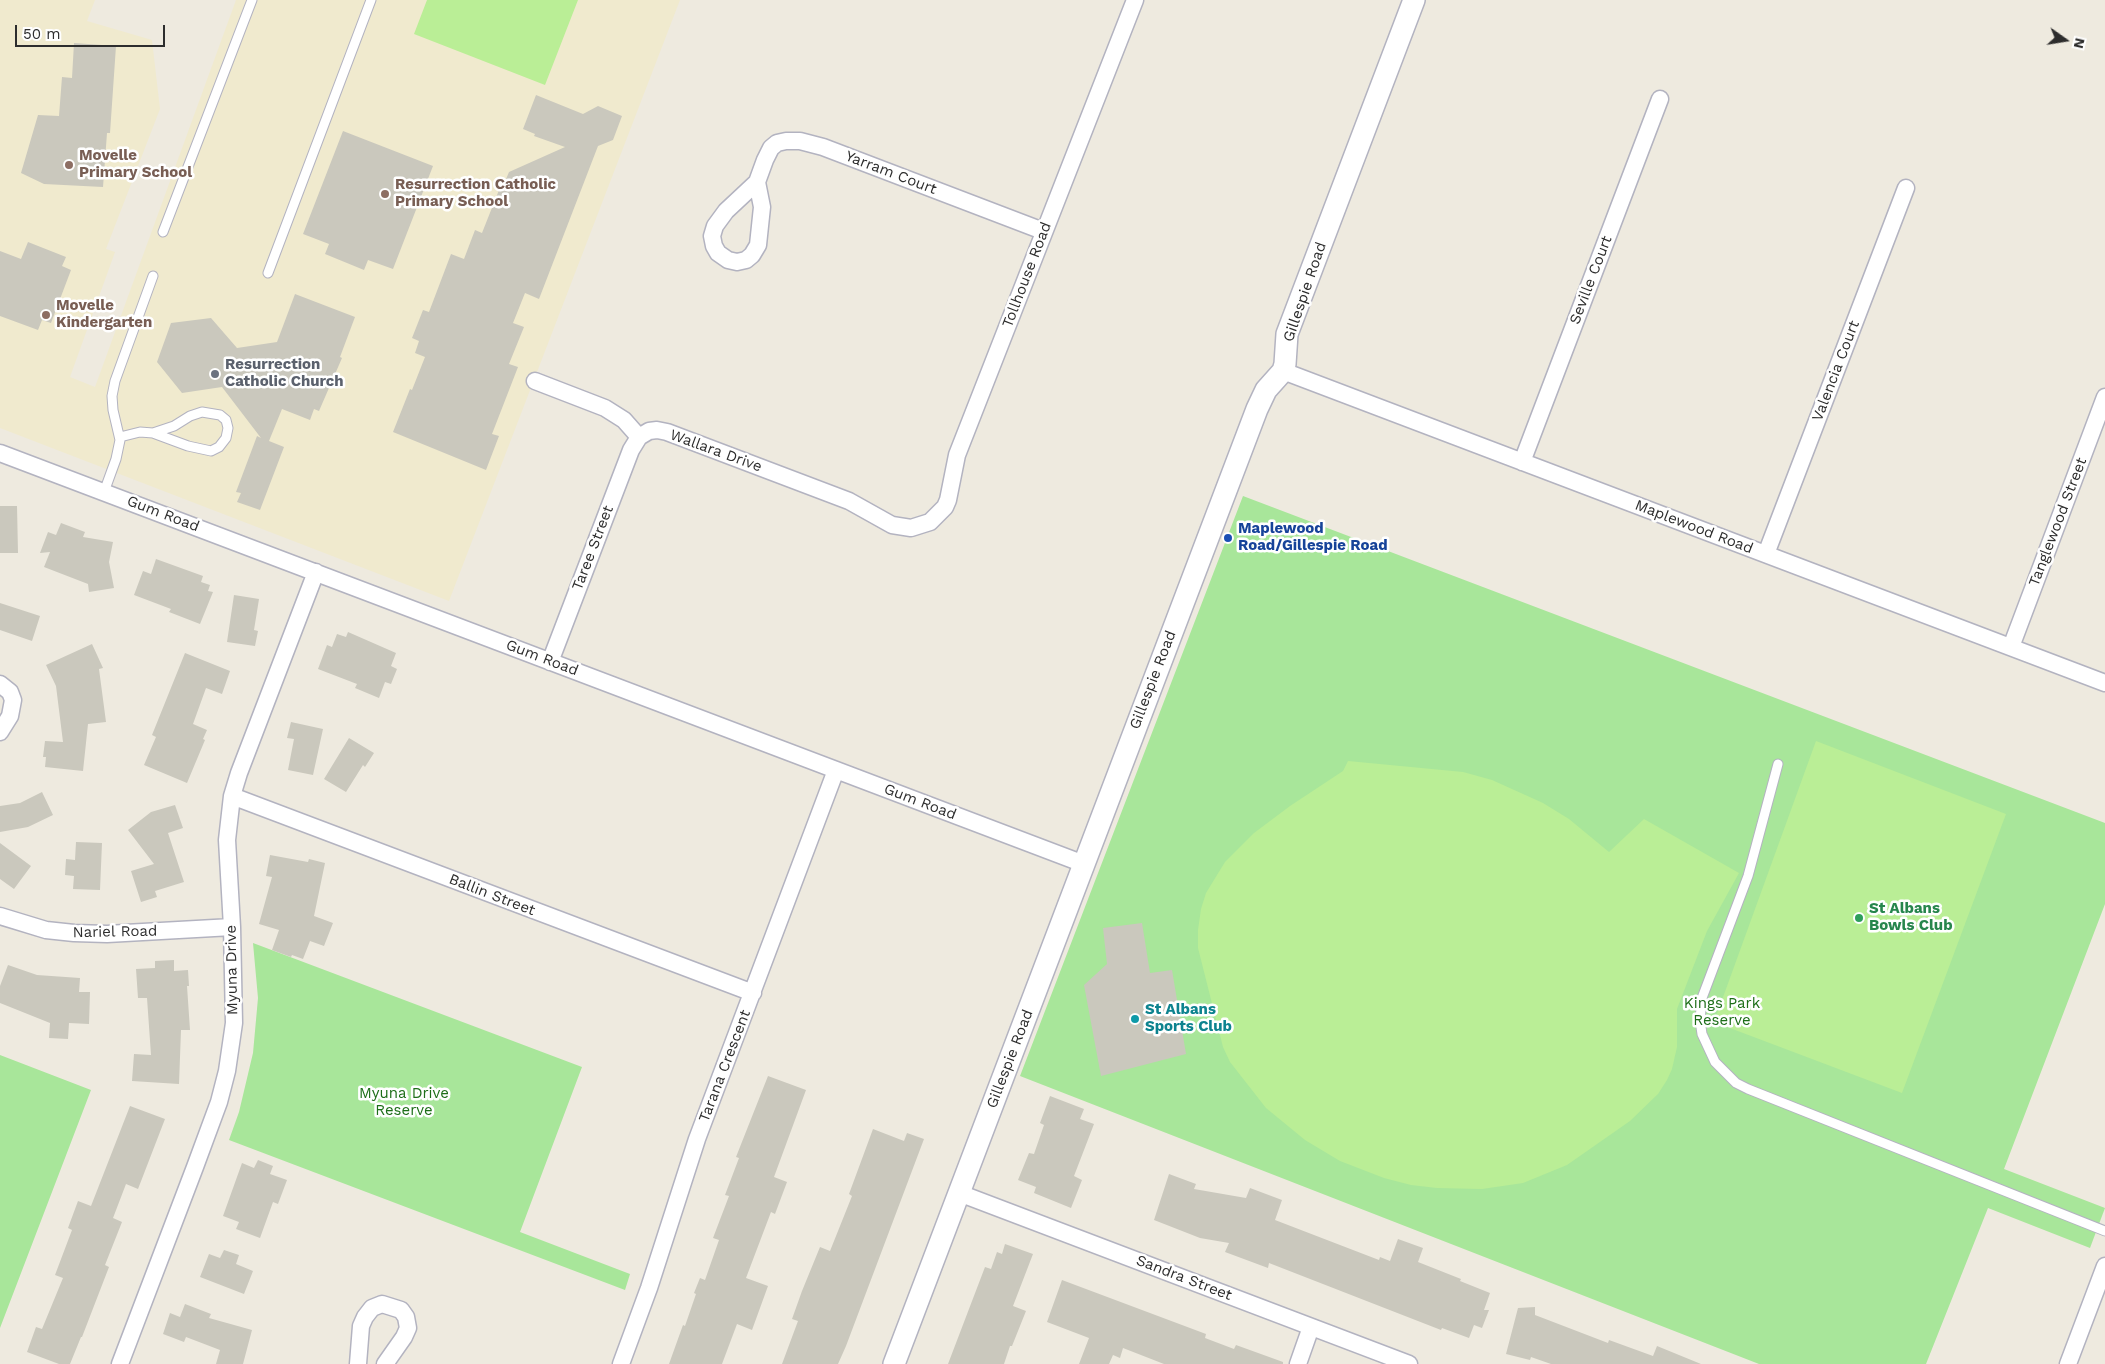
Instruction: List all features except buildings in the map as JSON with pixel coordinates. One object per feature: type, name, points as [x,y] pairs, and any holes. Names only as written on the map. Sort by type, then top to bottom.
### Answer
[{"type":"street","name":"Tollhouse Road","points":[[903,527],[911,528],[930,522],[945,507],[957,455],[1135,0]]},
{"type":"street","name":"Gillespie Road","points":[[894,1364],[1257,410],[1266,390],[1283,371],[1287,334],[1414,0]]},
{"type":"street","name":"Seville Court","points":[[1522,462],[1660,99]]},
{"type":"street","name":"Yarram Court","points":[[758,182],[771,148],[777,143],[786,141],[800,142],[822,148],[1044,231]]},
{"type":"street","name":"Valencia Court","points":[[1766,554],[1906,188]]},
{"type":"street","name":"Maplewood Road","points":[[1283,371],[2105,683]]},
{"type":"street","points":[[536,381],[605,408],[624,420],[639,437]]},
{"type":"street","name":"Tanglewood Street","points":[[2011,647],[2105,398]]},
{"type":"street","name":"Wallara Drive","points":[[639,437],[649,431],[667,432],[849,501],[892,525],[903,527]]},
{"type":"street","name":"Taree Street","points":[[550,662],[630,450],[639,437]]},
{"type":"street","name":"Gum Road","points":[[0,453],[1084,864]]},
{"type":"street","name":"Myuna Drive","points":[[120,1364],[219,1102],[227,1071],[234,1023],[232,928],[227,840],[232,796],[239,773],[316,572]]},
{"type":"street","points":[[0,684],[10,692],[13,700],[10,716],[0,732]]},
{"type":"street","name":"Tarana Crescent","points":[[621,1364],[649,1288],[697,1139],[836,770]]},
{"type":"street","name":"Ballin Street","points":[[232,796],[752,993]]},
{"type":"street","name":"Nariel Road","points":[[0,916],[46,930],[74,933],[107,934],[232,928]]},
{"type":"street","name":"Sandra Street","points":[[959,1193],[1409,1364]]},
{"type":"street","points":[[2068,1364],[2105,1266]]},
{"type":"street","points":[[358,1364],[363,1322],[372,1308],[382,1304],[401,1310],[406,1317],[408,1328],[385,1364]]},
{"type":"street","points":[[1298,1364],[1311,1327]]},
{"type":"lane","points":[[163,232],[252,0]]},
{"type":"lane","points":[[268,273],[372,0]]},
{"type":"lane","points":[[104,492],[119,449],[120,437],[113,410],[112,396],[115,381],[153,276]]},
{"type":"lane","points":[[120,437],[140,432],[153,433],[194,449],[211,451],[219,447],[226,438],[228,428],[226,420],[220,415],[202,412],[190,416],[174,426],[153,433]]},
{"type":"lane","points":[[1778,764],[1748,876],[1702,998],[1700,1020],[1702,1034],[1715,1062],[1730,1078],[1748,1089],[2105,1231]]},
{"type":"shaded area","name":"Resurrection Catholic Primary School","points":[[0,0],[95,0],[87,21],[152,40],[160,109],[106,249],[115,252],[70,377],[95,387],[236,0],[680,0],[449,601],[0,428]]},
{"type":"green space","points":[[427,0],[578,0],[545,85],[414,34]]},
{"type":"green space","name":"Kings Park Reserve","points":[[1243,496],[2105,823],[2105,904],[2004,1169],[2105,1208],[2090,1248],[1988,1208],[1926,1364],[1759,1364],[1020,1076]]},
{"type":"green space","name":"St Albans Bowls Club","points":[[1816,741],[2006,814],[1902,1093],[1714,1022]]},
{"type":"green space","points":[[1348,761],[1463,772],[1492,780],[1543,803],[1569,819],[1609,852],[1644,819],[1739,873],[1707,931],[1677,1009],[1677,1047],[1672,1069],[1667,1080],[1658,1094],[1630,1121],[1567,1165],[1523,1183],[1482,1189],[1437,1188],[1411,1185],[1384,1178],[1340,1161],[1305,1140],[1266,1108],[1230,1062],[1223,1047],[1198,948],[1201,909],[1206,893],[1225,862],[1254,833],[1290,806],[1343,771]]},
{"type":"green space","name":"Myuna Drive Reserve","points":[[253,943],[582,1067],[520,1232],[630,1274],[625,1290],[229,1140],[239,1112],[253,1053],[258,998]]},
{"type":"green space","points":[[0,1055],[91,1090],[0,1328]]},
{"type":"place","name":"Movelle Primary School","points":[[69,165]]},
{"type":"place","name":"Resurrection Catholic Primary School","points":[[385,194]]},
{"type":"place","name":"Movelle Kindergarten","points":[[46,315]]},
{"type":"place","name":"Resurrection Catholic Church","points":[[215,374]]},
{"type":"place","name":"Maplewood Road/Gillespie Road","points":[[1228,538]]},
{"type":"place","name":"St Albans Bowls Club","points":[[1859,918]]},
{"type":"place","name":"St Albans Sports Club","points":[[1135,1019]]}]
